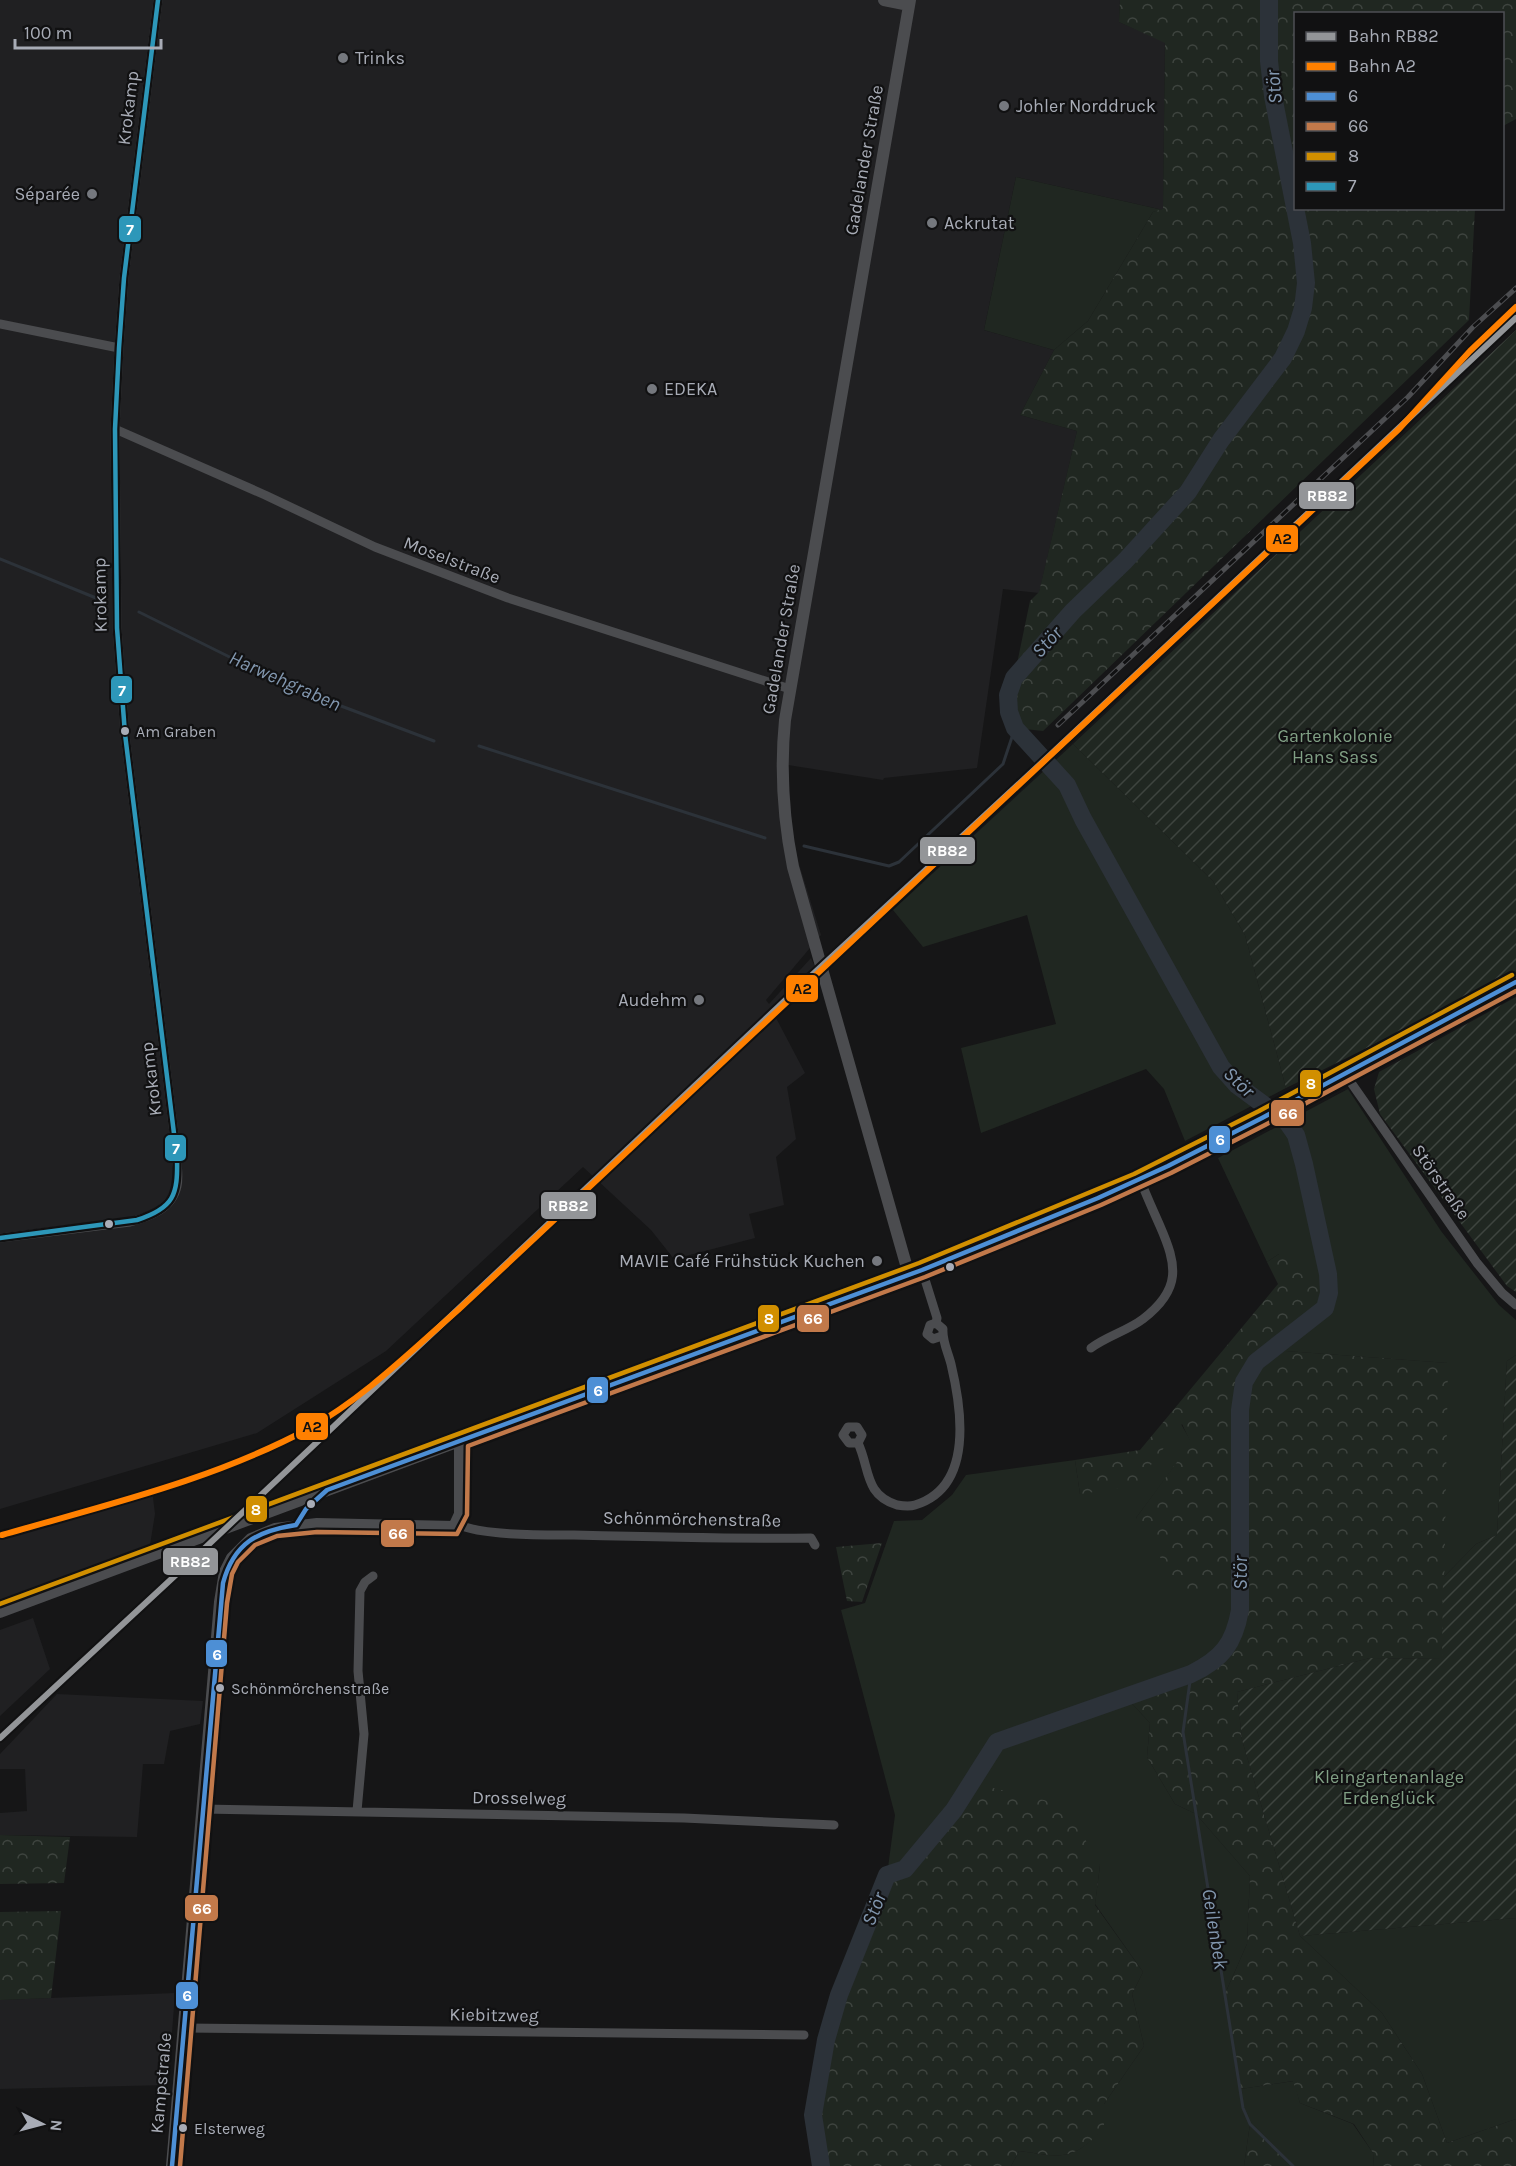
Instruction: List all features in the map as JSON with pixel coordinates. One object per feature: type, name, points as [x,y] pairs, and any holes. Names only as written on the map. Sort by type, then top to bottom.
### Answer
[{"type":"street","name":"Krokamp","points":[[0,1238],[130,1222],[148,1217],[160,1211],[177,1187],[177,1158],[125,734],[119,661],[115,429],[126,268],[158,0]]},
{"type":"street","points":[[884,0],[909,3]]},
{"type":"street","name":"Gadelander Straße","points":[[909,3],[790,689],[782,748],[783,806],[791,856],[909,1275]]},
{"type":"street","points":[[0,324],[119,348]]},
{"type":"street","name":"Moselstraße","points":[[115,429],[265,495],[375,548],[508,598],[790,689]]},
{"type":"street","points":[[0,1612],[922,1270],[1140,1179],[1262,1118],[1516,982]]},
{"type":"street","name":"Störstraße","points":[[1345,1074],[1477,1263],[1502,1293],[1516,1305]]},
{"type":"street","points":[[1091,1348],[1108,1336],[1143,1318],[1160,1302],[1172,1279],[1174,1270],[1171,1251],[1140,1179]]},
{"type":"street","points":[[922,1270],[937,1318],[936,1323]]},
{"type":"street","points":[[858,1443],[871,1486],[883,1500],[902,1506],[917,1505],[928,1500],[949,1479],[959,1454],[960,1434],[955,1382],[942,1336],[943,1329],[936,1323]]},
{"type":"street","points":[[936,1323],[928,1327],[927,1334],[933,1339],[942,1336]]},
{"type":"street","points":[[457,1524],[460,1514],[460,1441]]},
{"type":"street","name":"Schönmörchenstraße","points":[[245,1544],[266,1532],[296,1525],[451,1528],[457,1524],[483,1531],[548,1535],[812,1538],[815,1545]]},
{"type":"street","name":"Kampstraße","points":[[172,2166],[223,1583],[228,1564],[245,1544]]},
{"type":"street","points":[[357,1811],[364,1734],[358,1671],[360,1591],[365,1582],[373,1576]]},
{"type":"street","name":"Drosselweg","points":[[203,1809],[700,1818],[834,1825]]},
{"type":"street","name":"Kiebitzweg","points":[[184,2028],[804,2035]]},
{"type":"shaded area","points":[[0,0],[1120,0],[1119,22],[1165,42],[1163,210],[1016,177],[984,330],[1054,350],[1020,415],[1077,431],[1039,593],[1003,589],[977,768],[884,778],[883,780],[788,765],[793,840],[821,935],[766,1000],[769,1004],[811,958],[819,976],[775,1016],[805,1073],[787,1087],[796,1139],[776,1157],[784,1205],[749,1214],[755,1238],[674,1259],[651,1230],[583,1167],[386,1351],[257,1433],[0,1509]]},
{"type":"shaded area","points":[[152,1490],[155,1514],[150,1545],[0,1600],[0,1535]]},
{"type":"shaded area","points":[[33,1618],[50,1669],[0,1716],[0,1630]]},
{"type":"shaded area","points":[[57,1694],[203,1701],[200,1724],[170,1731],[164,1764],[143,1764],[137,1837],[0,1835],[0,1813],[27,1811],[25,1769],[0,1769],[0,1754]]},
{"type":"shaded area","points":[[175,1993],[168,2085],[0,2089],[0,2000]]},
{"type":"green space","points":[[1120,0],[1516,0],[1516,119],[1504,125],[1504,12],[1294,12],[1294,210],[1475,210],[1469,320],[1043,731],[1015,728],[1009,712],[1008,695],[1014,678],[1030,601],[1039,592],[1077,431],[1020,415],[1054,350],[1088,321],[1153,212],[1163,209],[1165,43],[1119,22]]},
{"type":"green space","points":[[1016,177],[1163,210],[1153,212],[1088,321],[1054,350],[984,330]]},
{"type":"green space","name":"Gartenkolonie Hans Sass","points":[[1516,330],[1516,974],[1286,1088],[1245,935],[1213,881],[1073,744]]},
{"type":"green space","points":[[1073,744],[1213,881],[1245,935],[1286,1088],[1185,1141],[1164,1089],[1146,1069],[981,1133],[961,1048],[1056,1024],[1027,915],[923,947],[893,910]]},
{"type":"green space","points":[[1516,997],[1516,1292],[1507,1286],[1380,1114],[1374,1089],[1379,1072]]},
{"type":"green space","points":[[1348,1089],[1441,1231],[1499,1305],[1516,1320],[1516,1355],[1507,1361],[1497,1535],[1476,1544],[1443,1578],[1447,1363],[1271,1350],[1282,1341],[1279,1254],[1267,1262],[1218,1158]]},
{"type":"green space","points":[[1279,1254],[1328,1274],[1329,1293],[1325,1308],[1272,1350],[1448,1363],[1443,1659],[1370,1658],[1237,1692],[1242,1740],[1300,1936],[1382,2013],[1422,2074],[1447,2143],[1516,2119],[1516,2166],[1374,2166],[1373,2153],[1354,2124],[1300,2103],[1293,2081],[1240,2089],[1225,1994],[1247,1944],[1250,1876],[1196,1814],[1175,1804],[1147,1757],[1150,1723],[1126,1697],[1192,1674],[1207,1666],[1220,1655],[1231,1643],[1237,1627],[1240,1590],[1182,1593],[1136,1518],[1191,1443],[1182,1424],[1135,1486],[1080,1494],[1075,1460],[1140,1450],[1278,1284],[1267,1262]]},
{"type":"green space","name":"Kleingartenanlage Erdenglück","points":[[1516,1355],[1516,1918],[1300,1936],[1242,1740],[1237,1692],[1370,1658],[1442,1659],[1443,1578],[1476,1544],[1497,1535],[1507,1361]]},
{"type":"green space","points":[[1181,1424],[1192,1443],[1136,1518],[1240,1589],[1239,1621],[1228,1646],[1204,1667],[1189,1675],[1126,1697],[1150,1723],[1147,1757],[1175,1804],[1196,1814],[1250,1876],[1247,1944],[1225,1994],[1240,2089],[1294,2081],[1300,2103],[1353,2124],[1373,2153],[1374,2166],[1293,2166],[1250,2124],[1244,2166],[1011,2166],[1019,2151],[1046,2155],[1066,2154],[1083,2147],[1092,2139],[1103,2128],[1104,2104],[1144,2046],[1132,1994],[1143,1972],[1095,1904],[1100,1865],[972,1783],[954,1811],[905,1869],[887,1875],[895,1815],[841,1610],[865,1603],[894,1521],[922,1520],[952,1495],[966,1475],[1075,1460],[1080,1494]]},
{"type":"green space","points":[[882,1543],[862,1602],[847,1601],[836,1547]]},
{"type":"green space","points":[[972,1783],[1065,1805],[1100,1865],[1095,1905],[1143,1972],[1132,1994],[1144,2046],[1104,2104],[1104,2128],[1075,2152],[1046,2155],[1019,2151],[1011,2166],[821,2166],[813,2115],[826,2040],[839,1995],[887,1875],[905,1869],[954,1811]]},
{"type":"green space","points":[[0,1835],[70,1837],[64,1883],[0,1884]]},
{"type":"green space","points":[[61,1911],[51,1998],[0,2000],[0,1912]]},
{"type":"green space","points":[[1516,1918],[1516,2119],[1447,2143],[1422,2074],[1382,2013],[1300,1936]]},
{"type":"green space","points":[[1250,2124],[1293,2166],[1244,2166]]},
{"type":"waterway","name":"Stör","points":[[1269,0],[1269,61],[1273,96],[1294,202]]},
{"type":"waterway","name":"Stör","points":[[821,2166],[813,2115],[826,2040],[839,1995],[887,1875],[905,1869],[954,1810],[997,1742],[1191,1674],[1219,1656],[1230,1641],[1240,1610],[1240,1410],[1244,1382],[1256,1362],[1325,1308],[1329,1293],[1328,1274],[1296,1135],[1287,1122],[1237,1085],[1221,1067],[1083,819],[1067,785],[1015,728],[1009,712],[1008,695],[1014,678],[1073,611],[1125,561],[1188,492],[1221,440],[1283,358],[1296,331],[1303,308],[1306,283],[1295,210]]},
{"type":"waterway","name":"Harwehgraben","points":[[0,559],[101,600]]},
{"type":"waterway","name":"Harwehgraben","points":[[139,612],[288,686],[434,741]]},
{"type":"waterway","name":"Harwehgraben","points":[[804,846],[889,866],[899,862],[1003,764],[1015,728]]},
{"type":"waterway","name":"Harwehgraben","points":[[479,746],[765,838]]},
{"type":"waterway","name":"Geilenbek","points":[[1191,1674],[1183,1732],[1243,2108],[1250,2124],[1293,2166]]},
{"type":"railway","points":[[1058,725],[1408,397],[1473,327],[1516,288]]},
{"type":"rail line","name":"A2","points":[[2,1535],[158,1490],[235,1463],[308,1429],[329,1417],[367,1389],[458,1310],[1399,429],[1470,351],[1516,307]]},
{"type":"rail line","name":"RB82","points":[[0,1738],[1516,318]]},
{"type":"transit line","name":"7","points":[[0,1238],[137,1220],[166,1205],[175,1191],[177,1158],[125,734],[117,628],[115,429],[119,348],[124,278],[158,0]]},
{"type":"transit line","name":"8","points":[[0,1604],[919,1263],[1134,1174],[1259,1111],[1512,975]]},
{"type":"transit line","name":"6","points":[[296,1525],[306,1509],[327,1490],[922,1270],[1098,1198],[1168,1166],[1262,1118],[1516,982]]},
{"type":"transit line","name":"66","points":[[180,2166],[227,1603],[232,1574],[238,1562],[255,1545],[277,1536],[317,1532],[457,1534],[467,1515],[468,1446],[925,1277],[1101,1205],[1171,1173],[1265,1125],[1516,991]]},
{"type":"transit line","name":"6","points":[[172,2166],[223,1583],[234,1558],[249,1541],[270,1531],[296,1525]]},
{"type":"place","name":"Trinks","points":[[343,58]]},
{"type":"place","name":"Johler Norddruck","points":[[1004,106]]},
{"type":"place","name":"Séparée","points":[[92,194]]},
{"type":"place","name":"Ackrutat","points":[[932,223]]},
{"type":"place","name":"EDEKA","points":[[652,389]]},
{"type":"place","name":"Am Graben","points":[[125,731]]},
{"type":"place","name":"Audehm","points":[[699,1000]]},
{"type":"place","name":"MAVIE Café Frühstück Kuchen","points":[[877,1261]]},
{"type":"place","name":"Schönmörchenstraße","points":[[220,1688]]},
{"type":"place","name":"Elsterweg","points":[[183,2128]]}]
